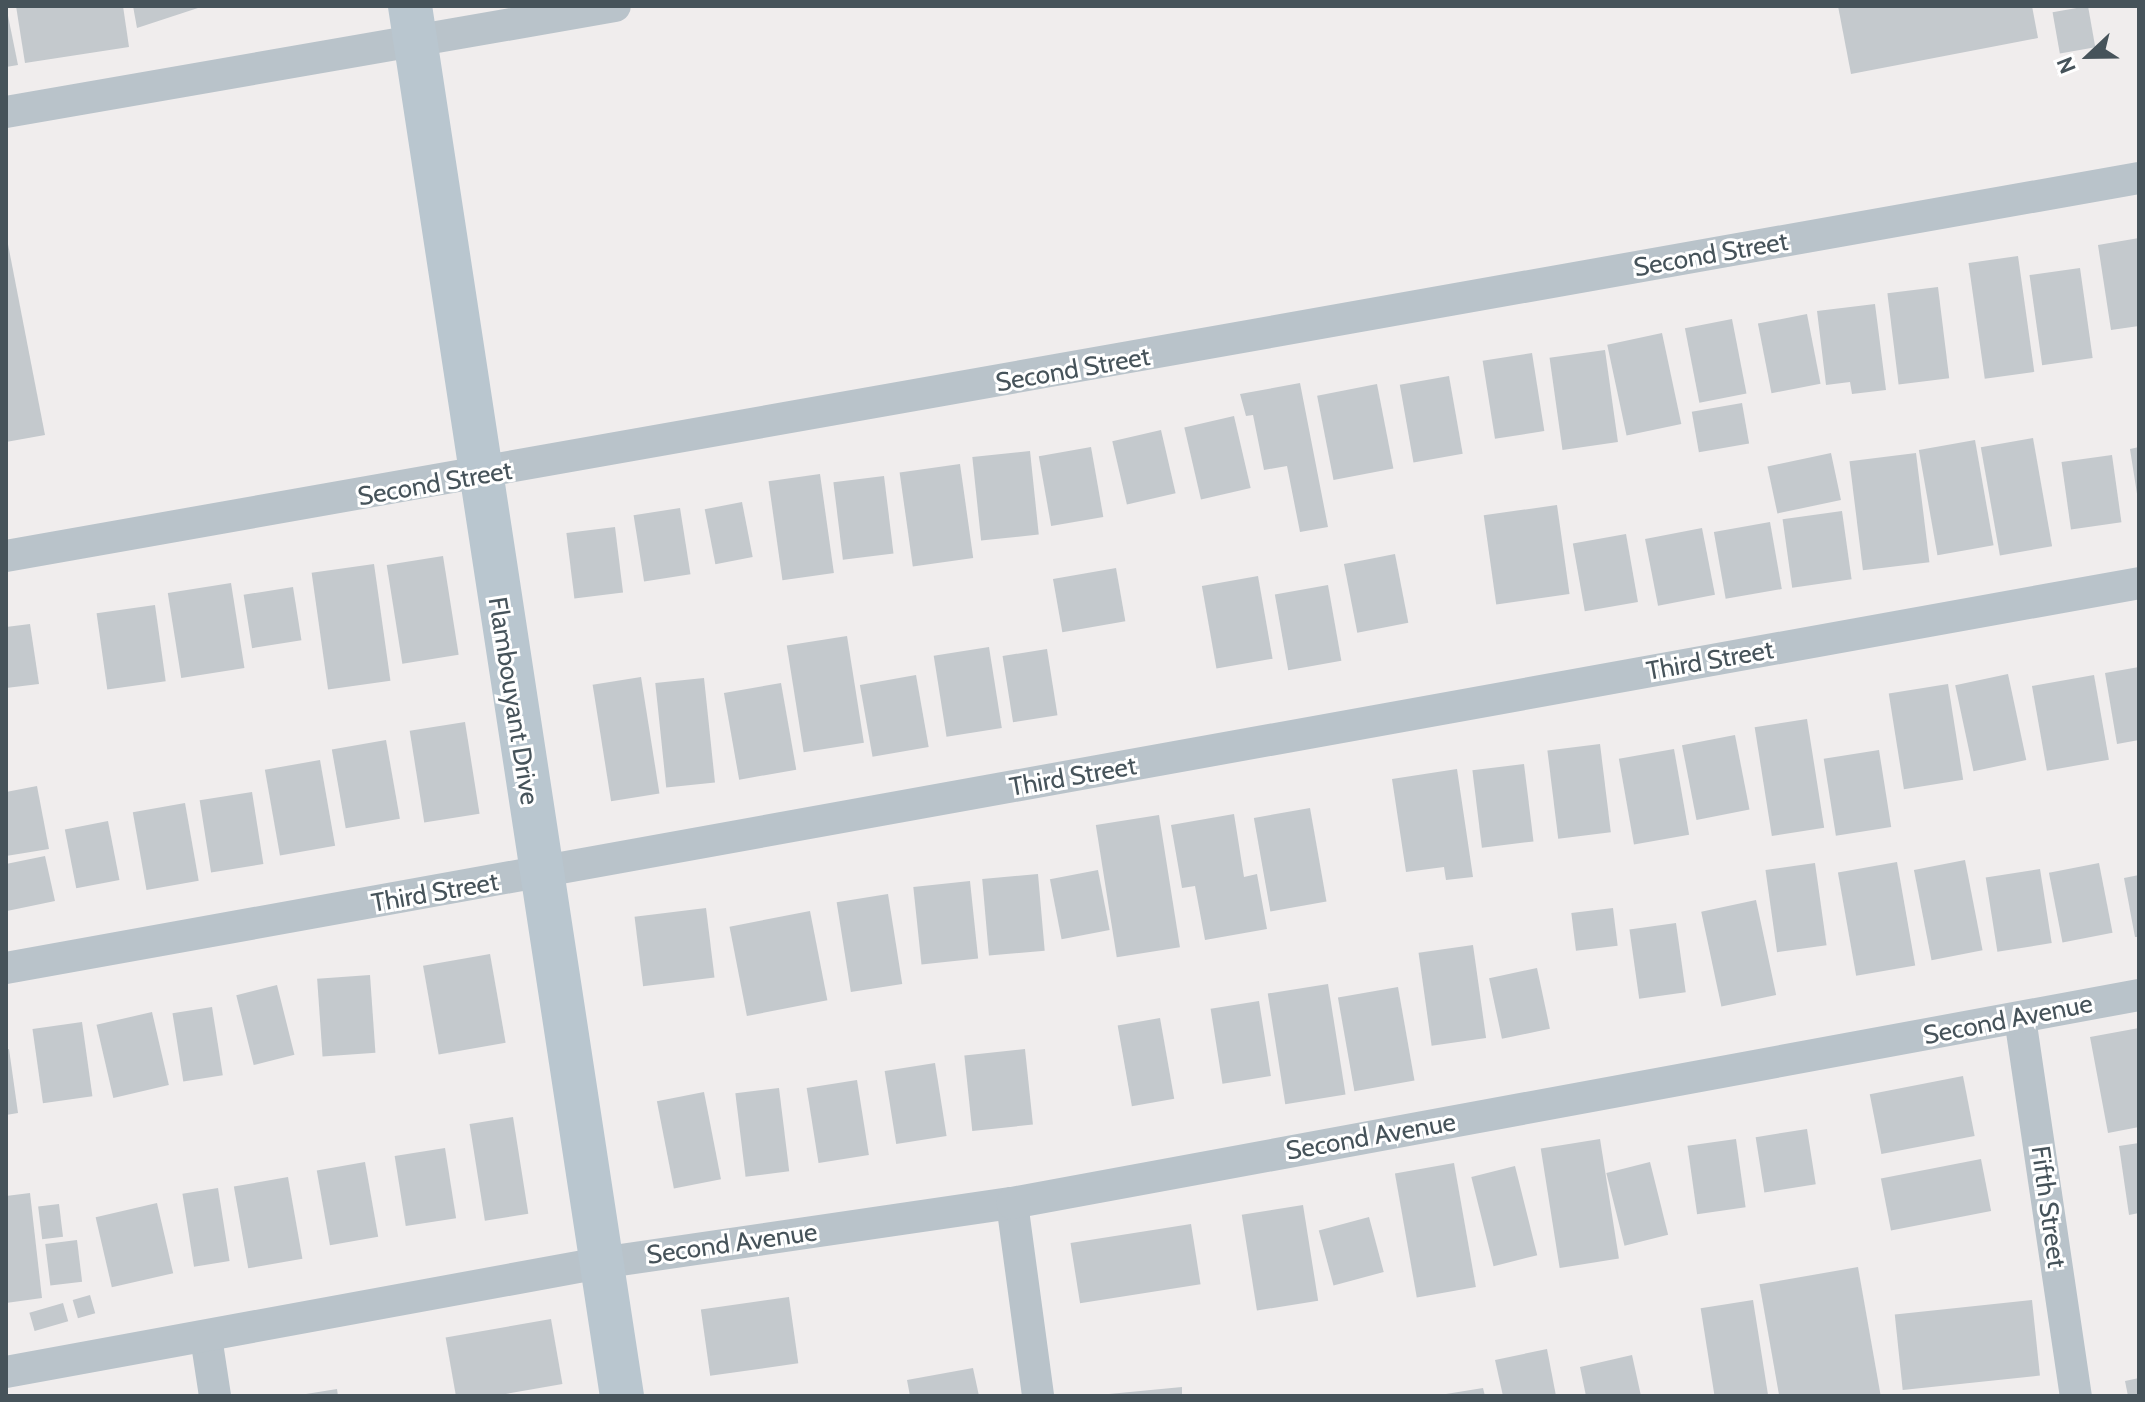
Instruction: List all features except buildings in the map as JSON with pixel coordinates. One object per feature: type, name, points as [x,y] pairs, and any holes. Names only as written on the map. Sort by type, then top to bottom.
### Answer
[{"type":"street","points":[[6,112],[413,24],[615,6]]},
{"type":"street","name":"Flambouyant Drive","points":[[413,24],[539,874],[622,1396]]},
{"type":"street","name":"Second Street","points":[[6,556],[479,477],[2139,178]]},
{"type":"street","name":"Third Street","points":[[6,968],[2139,583]]},
{"type":"street","name":"Second Avenue","points":[[6,1372],[600,1263],[1012,1203],[2139,995]]},
{"type":"street","name":"Fifth Street","points":[[2020,1018],[2076,1396]]},
{"type":"street","points":[[1012,1203],[1038,1396]]},
{"type":"street","points":[[206,1337],[215,1396]]}]
